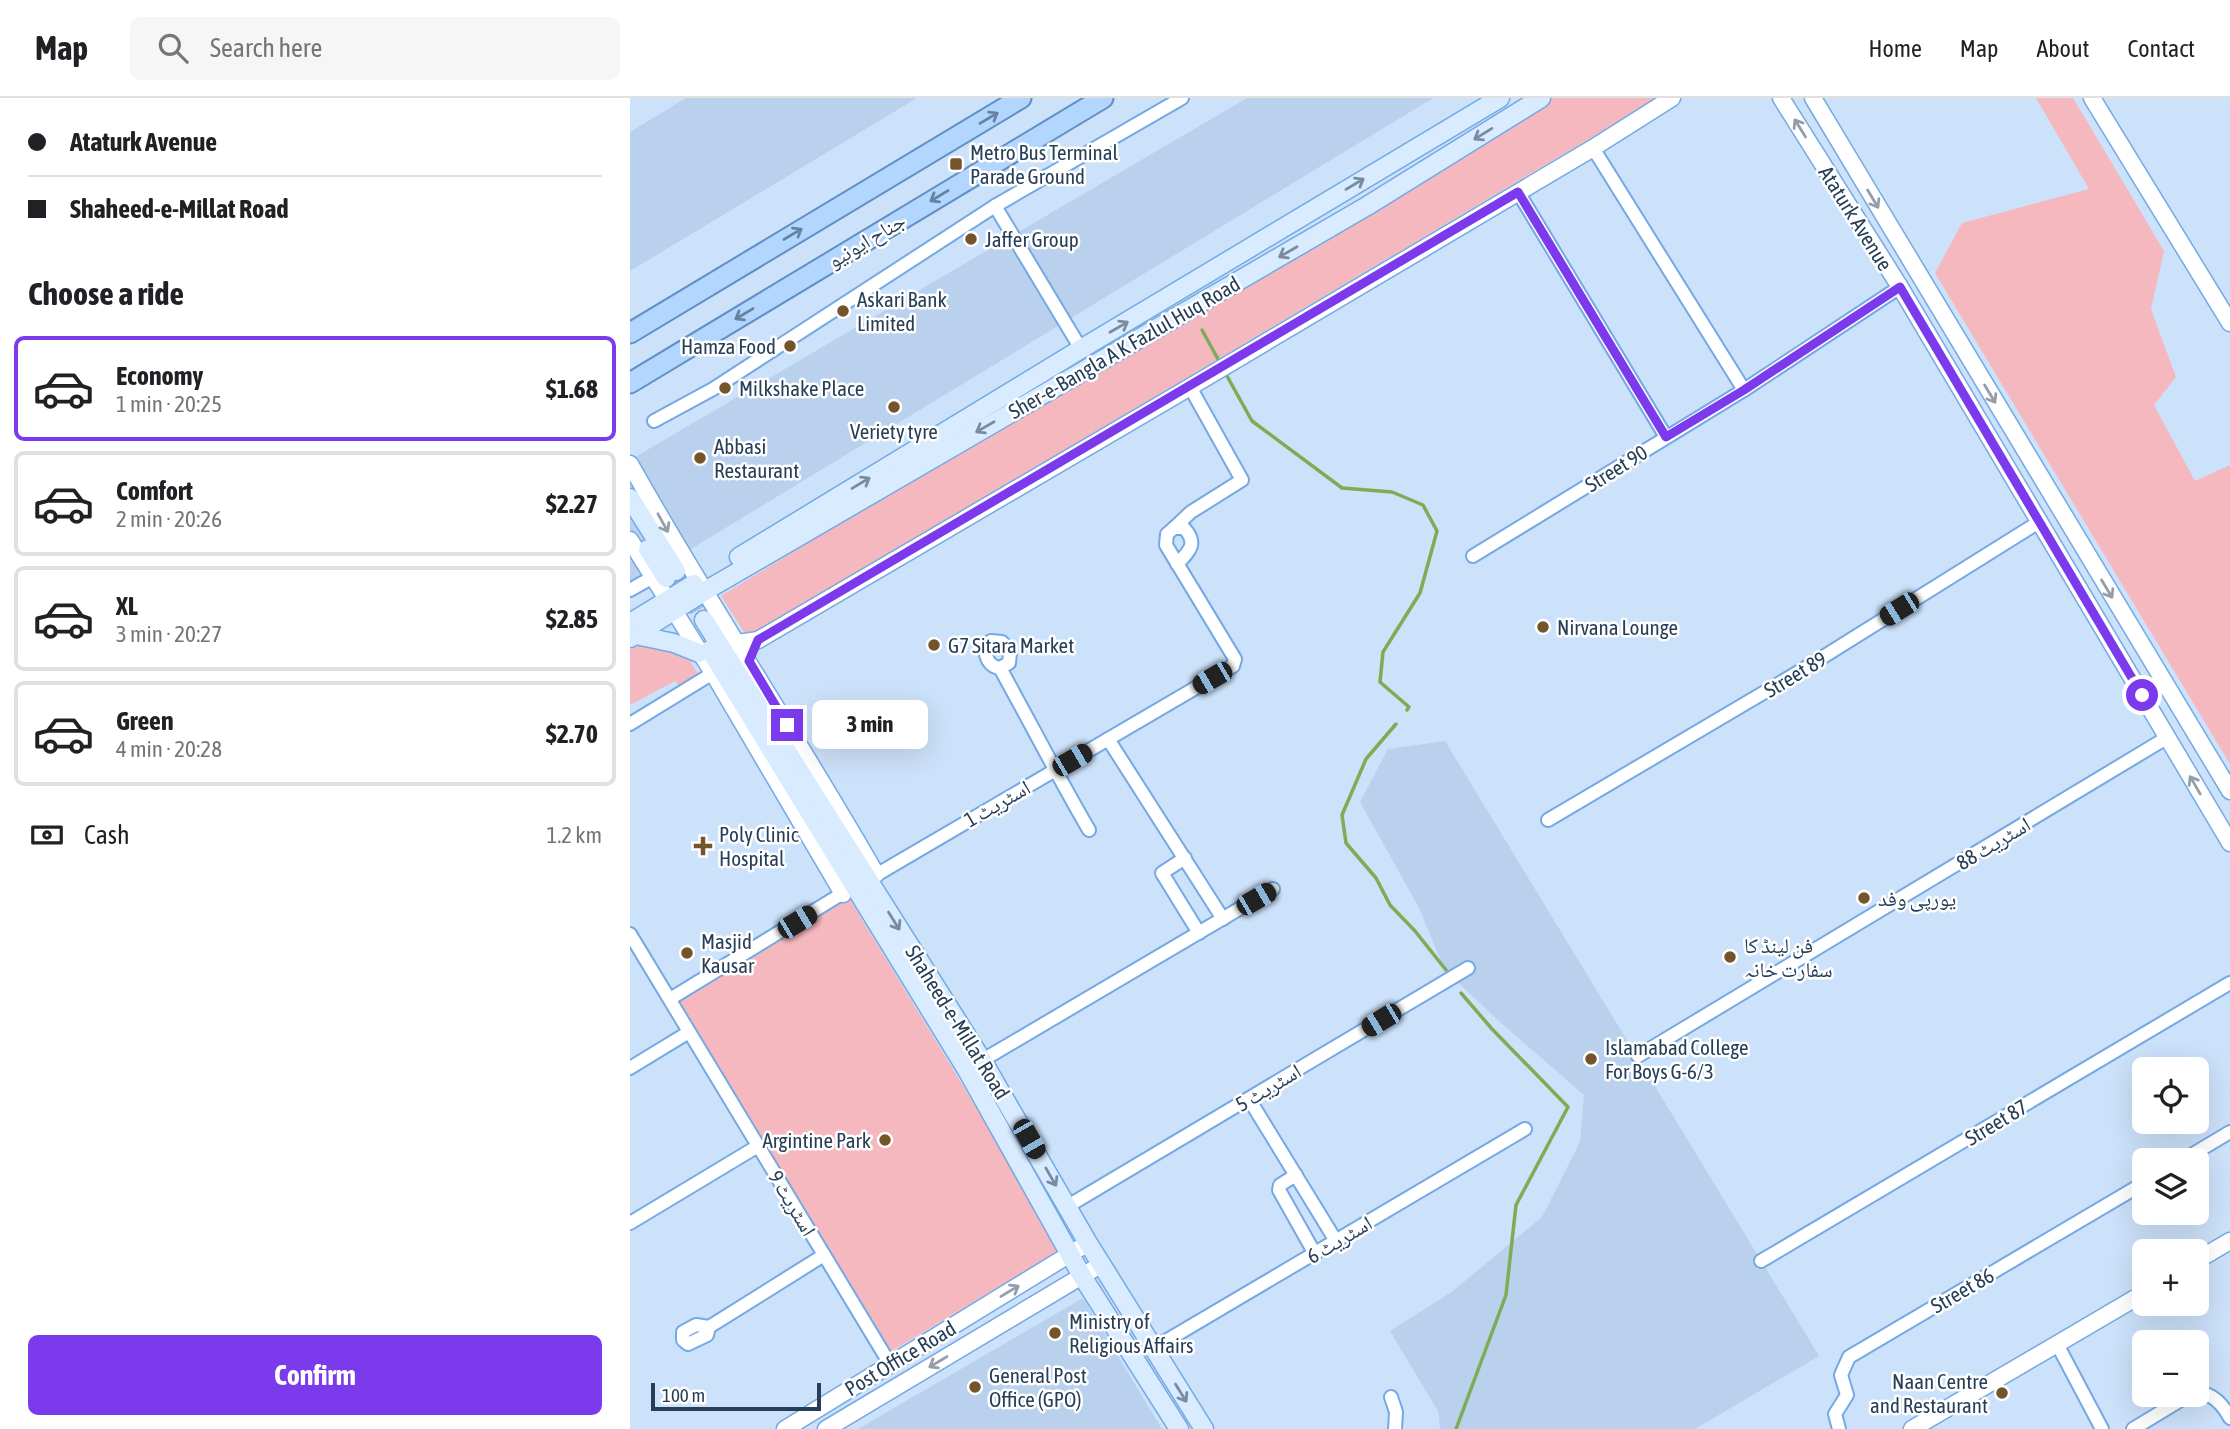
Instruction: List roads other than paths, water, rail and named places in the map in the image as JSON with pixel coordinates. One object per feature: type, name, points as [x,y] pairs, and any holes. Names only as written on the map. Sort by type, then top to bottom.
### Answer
[{"type":"main road","name":"جناح ایونیو","points":[[630,333],[1021,98]]},
{"type":"main road","name":"جناح ایونیو","points":[[630,383],[1103,98]]},
{"type":"main road","name":"Sher-e-Bangla A K Fazlul Huq Road","points":[[701,587],[1081,349],[1500,98]]},
{"type":"main road","name":"Sher-e-Bangla A K Fazlul Huq Road","points":[[701,587],[1367,206],[1541,98]]},
{"type":"main road","points":[[630,498],[665,575]]},
{"type":"main road","points":[[630,519],[665,575]]},
{"type":"main road","points":[[632,632],[701,587]]},
{"type":"main road","name":"Shaheed-e-Millat Road","points":[[699,623],[974,1065],[1068,1206],[1088,1243],[1204,1429]]},
{"type":"main road","points":[[632,632],[699,653]]},
{"type":"main road","name":"Shaheed-e-Millat Road","points":[[974,1065],[1070,1254],[1179,1429]]},
{"type":"street","points":[[654,421],[713,389],[995,206],[1182,98]]},
{"type":"street","points":[[738,643],[758,640],[1190,387],[1593,148],[1672,98]]},
{"type":"street","name":"Ataturk Avenue","points":[[1782,98],[1900,287],[2230,844]]},
{"type":"street","name":"Ataturk Avenue","points":[[1813,98],[2230,791]]},
{"type":"street","points":[[2092,98],[2230,324]]},
{"type":"street","points":[[1593,148],[1744,390]]},
{"type":"street","points":[[1518,192],[1666,437]]},
{"type":"street","points":[[995,206],[1081,349]]},
{"type":"street","name":"Street 90","points":[[1473,556],[1744,390],[1900,287]]},
{"type":"street","points":[[1174,528],[1184,528],[1193,543],[1177,564],[1166,545],[1167,534],[1191,512],[1242,480],[1190,387]]},
{"type":"street","name":"Shaheed-e-Millat Road","points":[[630,464],[701,587],[749,661],[860,884]]},
{"type":"street","name":"Street 89","points":[[1548,820],[1807,667],[2039,522]]},
{"type":"street","name":"Shaheed-e-Millat Road","points":[[630,540],[665,575],[671,605],[699,653],[860,884]]},
{"type":"street","points":[[2065,566],[2086,554]]},
{"type":"street","name":"اسٹریٹ 1","points":[[670,999],[1236,663],[1177,564]]},
{"type":"street","points":[[630,590],[665,575]]},
{"type":"street","points":[[749,661],[758,640]]},
{"type":"street","points":[[1000,668],[1089,830]]},
{"type":"street","points":[[630,724],[713,673]]},
{"type":"street","name":"اسٹریٹ 88","points":[[1639,1056],[2168,737]]},
{"type":"street","points":[[1108,739],[1223,919]]},
{"type":"street","points":[[1185,858],[1162,873],[1199,933]]},
{"type":"street","points":[[974,1065],[1273,889]]},
{"type":"street","name":"اسٹریٹ 9","points":[[630,934],[890,1364]]},
{"type":"street","name":"اسٹریٹ 5","points":[[1068,1206],[1468,968]]},
{"type":"street","name":"Street 87","points":[[1761,1261],[2230,983]]},
{"type":"street","points":[[630,1068],[689,1032]]},
{"type":"street","points":[[1249,1098],[1336,1241]]},
{"type":"street","name":"اسٹریٹ 6","points":[[1154,1348],[1525,1129]]},
{"type":"street","points":[[2203,1148],[2230,1132]]},
{"type":"street","points":[[630,1223],[758,1146]]},
{"type":"street","points":[[1296,1175],[1280,1185],[1279,1190],[1314,1254]]},
{"type":"street","name":"Street 86","points":[[1839,1429],[1835,1414],[1847,1395],[1842,1375],[1849,1357],[2132,1190]]},
{"type":"street","points":[[2209,1253],[2230,1241]]},
{"type":"street","name":"Post Office Road","points":[[785,1429],[1088,1243]]},
{"type":"street","points":[[699,1339],[707,1335],[709,1327],[824,1255]]},
{"type":"street","name":"Post Office Road","points":[[826,1429],[1102,1264]]},
{"type":"street","points":[[1913,1429],[2132,1300]]},
{"type":"street","name":"Post Office Road","points":[[980,1310],[992,1330]]},
{"type":"street","points":[[2057,1344],[2102,1429]]},
{"type":"street","points":[[2227,1413],[2230,1393]]},
{"type":"street","points":[[2209,1396],[2227,1413]]},
{"type":"street","points":[[1391,1397],[1396,1412],[1395,1429]]},
{"type":"street","points":[[2133,1429],[2169,1407]]},
{"type":"waterway","points":[[1202,330],[1218,359]]},
{"type":"waterway","points":[[1227,376],[1252,421],[1342,488],[1392,492],[1423,505],[1437,531],[1420,593],[1383,652],[1380,682],[1409,707],[1407,710]]},
{"type":"waterway","points":[[1396,724],[1366,759],[1342,815],[1346,843],[1376,878],[1390,905],[1446,970]]},
{"type":"waterway","points":[[1456,1429],[1506,1295],[1516,1205],[1568,1107],[1461,993]]},
{"type":"tunnel","points":[[676,571],[704,620]]},
{"type":"place","name":"Metro Bus Terminal Parade Ground","points":[[956,164]]},
{"type":"place","name":"Jaffer Group","points":[[971,239]]},
{"type":"place","name":"Askari Bank Limited","points":[[843,311]]},
{"type":"place","name":"Hamza Food","points":[[790,346]]},
{"type":"place","name":"Milkshake Place","points":[[725,388]]},
{"type":"place","name":"Veriety tyre","points":[[894,407]]},
{"type":"place","name":"Abbasi Restaurant","points":[[700,458]]},
{"type":"place","name":"Nirvana Lounge","points":[[1543,627]]},
{"type":"place","name":"G7 Sitara Market","points":[[934,645]]},
{"type":"place","name":"Poly Clinic Hospital","points":[[703,846]]},
{"type":"place","name":"یورپی وفد","points":[[1864,898]]},
{"type":"place","name":"Masjid Kausar","points":[[687,953]]},
{"type":"place","name":"فن لینڈ کا سفارت خانہ","points":[[1730,957]]},
{"type":"place","name":"Islamabad College For Boys G-6/3","points":[[1591,1059]]},
{"type":"place","name":"Argintine Park","points":[[885,1140]]},
{"type":"place","name":"Ministry of Religious Affairs","points":[[1055,1333]]},
{"type":"place","name":"General Post Office (GPO)","points":[[975,1387]]},
{"type":"place","name":"Naan Centre and Restaurant","points":[[2002,1393]]}]
